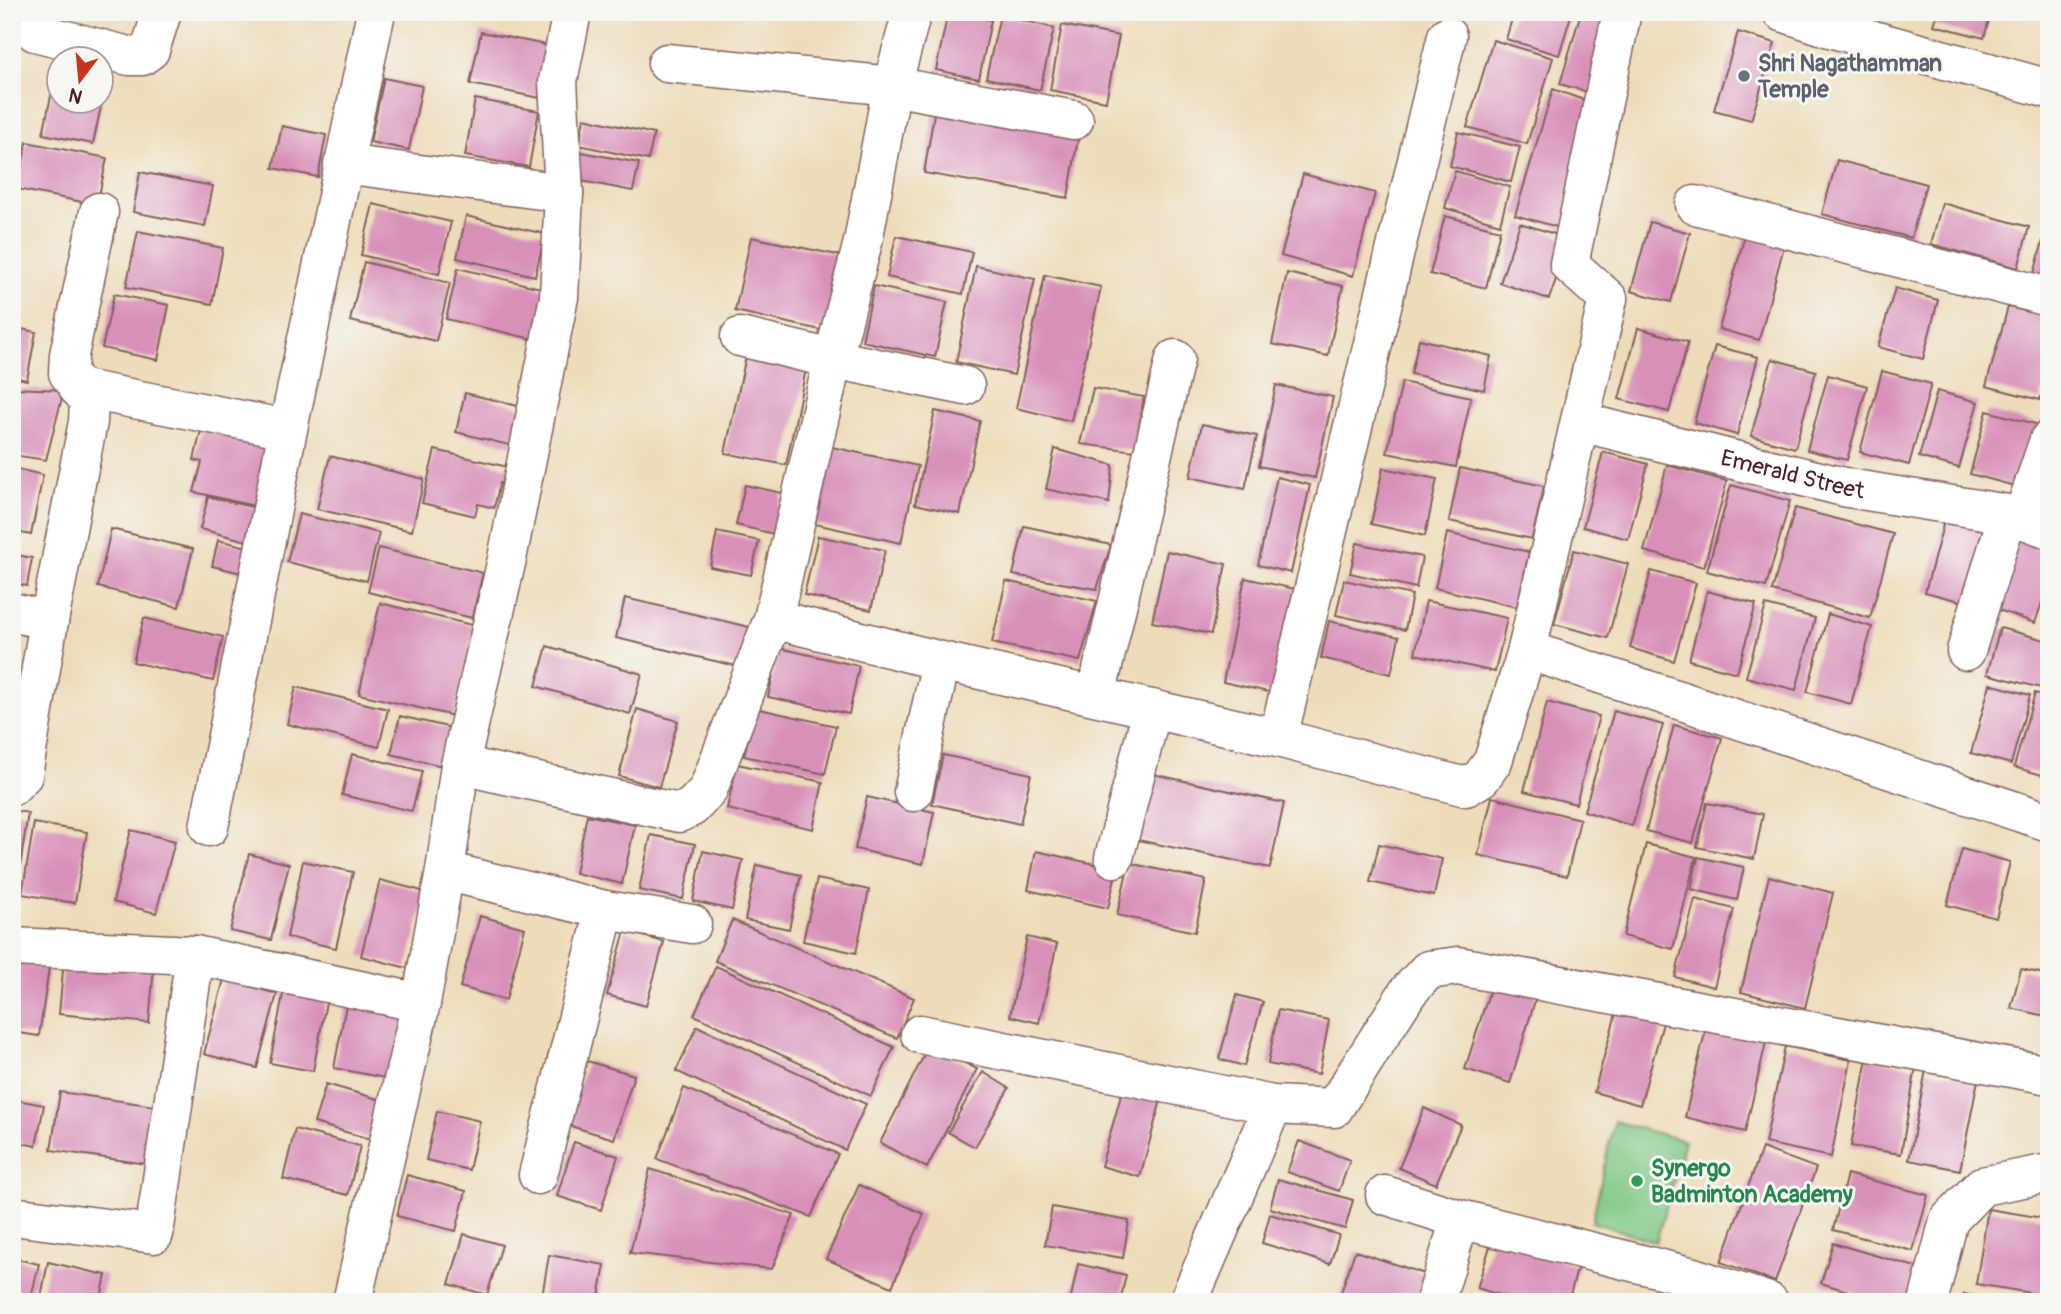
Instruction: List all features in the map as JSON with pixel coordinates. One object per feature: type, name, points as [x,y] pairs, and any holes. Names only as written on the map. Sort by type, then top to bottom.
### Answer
[{"type":"street","points":[[31,28],[129,55],[142,56],[150,50],[162,12]]},
{"type":"street","points":[[209,827],[288,429],[376,12]]},
{"type":"street","points":[[360,1300],[373,1216],[421,1003],[460,765],[507,559],[559,298],[564,193],[558,81],[572,12]]},
{"type":"street","points":[[460,765],[679,813],[692,807],[708,790],[773,620],[863,242],[892,86],[912,12]]},
{"type":"street","points":[[773,620],[1278,738],[1466,787],[1481,778],[1493,761],[1527,650],[1608,299],[1569,264],[1622,12]]},
{"type":"street","points":[[1782,12],[1833,20],[2049,89]]},
{"type":"street","points":[[1278,738],[1447,36]]},
{"type":"street","points":[[667,63],[892,86],[1074,120]]},
{"type":"street","points":[[343,164],[564,193]]},
{"type":"street","points":[[1695,205],[2049,297]]},
{"type":"street","points":[[12,786],[23,775],[49,621],[88,422],[89,401],[68,373],[69,355],[99,212]]},
{"type":"street","points":[[740,337],[965,386]]},
{"type":"street","points":[[1096,696],[1175,359]]},
{"type":"street","points":[[78,388],[288,429]]},
{"type":"street","name":"Emerald Street","points":[[1580,422],[1848,488],[2026,521]]},
{"type":"street","points":[[1966,651],[2026,521],[2049,440]]},
{"type":"street","points":[[12,612],[49,621]]},
{"type":"street","points":[[1527,650],[2049,822]]},
{"type":"street","points":[[913,792],[941,661]]},
{"type":"street","points":[[1114,858],[1152,709]]},
{"type":"street","points":[[444,871],[605,910],[692,924]]},
{"type":"street","points":[[538,1175],[605,910]]},
{"type":"street","points":[[12,947],[195,955],[421,1003]]},
{"type":"street","points":[[12,1216],[154,1234],[195,955]]},
{"type":"street","points":[[920,1034],[1273,1105],[1334,1108],[1408,992],[1428,970],[1458,966],[2049,1075]]},
{"type":"street","points":[[1188,1302],[1273,1105]]},
{"type":"street","points":[[1928,1302],[1949,1220],[1982,1186],[2049,1174]]},
{"type":"street","points":[[1385,1195],[1460,1219],[1572,1248],[1690,1289],[1769,1302]]},
{"type":"street","points":[[1435,1302],[1460,1219]]},
{"type":"green space","name":"Synergo Badminton Academy","points":[[1614,1121],[1685,1141],[1656,1242],[1592,1222]]},
{"type":"building","points":[[948,12],[991,20],[979,79],[936,70]]},
{"type":"building","points":[[1025,12],[1051,12],[1050,18]]},
{"type":"building","points":[[1514,12],[1572,12],[1559,55],[1506,39]]},
{"type":"building","points":[[1581,12],[1613,12],[1591,93],[1560,84]]},
{"type":"building","points":[[1938,12],[1991,12],[1984,38],[1934,25]]},
{"type":"building","points":[[1000,15],[1054,28],[1040,90],[986,78]]},
{"type":"building","points":[[1062,25],[1119,36],[1106,101],[1050,90]]},
{"type":"building","points":[[481,32],[551,46],[540,98],[470,84]]},
{"type":"building","name":"Shri Nagathamman Temple","points":[[1738,32],[1775,43],[1751,120],[1714,110]]},
{"type":"building","points":[[1493,40],[1553,58],[1527,144],[1467,127]]},
{"type":"building","points":[[384,78],[422,86],[409,150],[370,142]]},
{"type":"building","points":[[1553,89],[1592,103],[1564,229],[1515,215]]},
{"type":"building","points":[[475,99],[539,111],[529,167],[465,156]]},
{"type":"building","points":[[935,108],[1079,133],[1068,198],[924,173]]},
{"type":"building","points":[[47,116],[99,116],[93,144],[43,134]]},
{"type":"building","points":[[584,118],[654,134],[648,160],[579,145]]},
{"type":"building","points":[[282,126],[326,135],[318,177],[273,168]]},
{"type":"building","points":[[1458,132],[1520,147],[1511,182],[1450,166]]},
{"type":"building","points":[[27,142],[107,158],[97,205],[17,189]]},
{"type":"building","points":[[571,150],[639,163],[633,191],[566,178]]},
{"type":"building","points":[[1837,160],[1926,184],[1911,238],[1822,214]]},
{"type":"building","points":[[1455,171],[1510,187],[1500,224],[1445,208]]},
{"type":"building","points":[[140,172],[213,186],[205,226],[133,212]]},
{"type":"building","points":[[1303,174],[1375,193],[1353,276],[1281,256]]},
{"type":"building","points":[[1942,203],[2029,227],[2018,268],[1931,244]]},
{"type":"building","points":[[373,204],[451,222],[439,274],[361,255]]},
{"type":"building","points":[[466,216],[545,234],[535,276],[457,258]]},
{"type":"building","points":[[1445,216],[1500,230],[1486,288],[1430,274]]},
{"type":"building","points":[[1650,222],[1690,233],[1671,302],[1631,291]]},
{"type":"building","points":[[1520,223],[1570,239],[1549,299],[1500,283]]},
{"type":"building","points":[[138,231],[223,248],[212,304],[126,287]]},
{"type":"building","points":[[2045,234],[2049,236],[2049,278],[2034,274]]},
{"type":"building","points":[[1745,235],[1784,246],[1759,340],[1719,329]]},
{"type":"building","points":[[896,236],[972,252],[963,294],[887,277]]},
{"type":"building","points":[[751,237],[847,257],[830,332],[735,311]]},
{"type":"building","points":[[364,262],[450,283],[436,341],[350,321]]},
{"type":"building","points":[[976,266],[1035,279],[1014,375],[956,362]]},
{"type":"building","points":[[458,268],[549,290],[537,340],[446,319]]},
{"type":"building","points":[[1287,273],[1343,286],[1328,356],[1272,344]]},
{"type":"building","points":[[1045,275],[1101,287],[1071,421],[1016,408]]},
{"type":"building","points":[[874,286],[947,302],[935,357],[862,341]]},
{"type":"building","points":[[1895,288],[1938,300],[1923,359],[1878,347]]},
{"type":"building","points":[[114,294],[169,305],[158,360],[102,348]]},
{"type":"building","points":[[2008,307],[2049,317],[2049,369],[2040,400],[1986,386]]},
{"type":"building","points":[[12,327],[36,332],[27,380],[12,377]]},
{"type":"building","points":[[1638,328],[1688,342],[1669,412],[1619,399]]},
{"type":"building","points":[[1419,339],[1491,356],[1484,390],[1411,374]]},
{"type":"building","points":[[1715,346],[1758,357],[1737,435],[1694,423]]},
{"type":"building","points":[[746,356],[806,369],[786,465],[725,453]]},
{"type":"building","points":[[1772,359],[1816,371],[1795,448],[1751,436]]},
{"type":"building","points":[[1882,371],[1931,384],[1909,465],[1860,452]]},
{"type":"building","points":[[1828,375],[1867,386],[1847,460],[1807,450]]},
{"type":"building","points":[[1402,382],[1471,397],[1456,467],[1387,453]]},
{"type":"building","points":[[1276,385],[1333,397],[1315,478],[1259,466]]},
{"type":"building","points":[[12,388],[64,390],[46,460],[12,455]]},
{"type":"building","points":[[1093,388],[1144,397],[1135,451],[1080,444]]},
{"type":"building","points":[[1937,391],[1978,402],[1959,468],[1919,457]]},
{"type":"building","points":[[465,393],[530,409],[521,448],[456,432]]},
{"type":"building","points":[[935,411],[980,421],[960,514],[915,504]]},
{"type":"building","points":[[1987,411],[2043,426],[2026,489],[1970,474]]},
{"type":"building","points":[[1202,424],[1257,436],[1245,489],[1190,477]]},
{"type":"building","points":[[202,426],[279,444],[263,508],[194,492],[202,462],[194,460]]},
{"type":"building","points":[[832,447],[918,466],[901,543],[815,524]]},
{"type":"building","points":[[1055,449],[1113,465],[1109,503],[1046,489]]},
{"type":"building","points":[[435,450],[512,468],[508,485],[500,483],[494,508],[478,504],[475,516],[422,503]]},
{"type":"building","points":[[1603,452],[1648,464],[1628,539],[1583,527]]},
{"type":"building","points":[[330,456],[424,479],[412,531],[317,509]]},
{"type":"building","points":[[1667,465],[1727,481],[1704,567],[1644,551]]},
{"type":"building","points":[[12,468],[43,475],[31,535],[12,531]]},
{"type":"building","points":[[1383,468],[1437,479],[1425,536],[1371,524]]},
{"type":"building","points":[[1460,468],[1544,486],[1532,539],[1449,521]]},
{"type":"building","points":[[1277,477],[1310,485],[1291,573],[1258,565]]},
{"type":"building","points":[[745,485],[782,493],[774,534],[736,525]]},
{"type":"building","points":[[1731,485],[1790,501],[1766,587],[1707,571]]},
{"type":"building","points":[[208,497],[262,509],[255,543],[200,529]]},
{"type":"building","points":[[1795,508],[1893,534],[1870,618],[1772,591]]},
{"type":"building","points":[[299,514],[379,533],[367,581],[287,562]]},
{"type":"building","points":[[1946,514],[1996,528],[1975,605],[1925,592]]},
{"type":"building","points":[[1024,526],[1111,545],[1097,589],[1013,575]]},
{"type":"building","points":[[111,529],[193,549],[179,607],[98,587]]},
{"type":"building","points":[[717,532],[759,541],[751,575],[710,567]]},
{"type":"building","points":[[1447,533],[1529,552],[1517,607],[1435,588]]},
{"type":"building","points":[[2016,534],[2049,546],[2049,581],[2035,623],[1990,607]]},
{"type":"building","points":[[818,536],[885,550],[871,610],[804,595]]},
{"type":"building","points":[[218,540],[256,549],[250,575],[212,566]]},
{"type":"building","points":[[1357,543],[1422,557],[1416,588],[1350,573]]},
{"type":"building","points":[[379,548],[483,573],[472,618],[368,592]]},
{"type":"building","points":[[1574,550],[1628,564],[1608,638],[1554,624]]},
{"type":"building","points":[[1167,551],[1226,564],[1211,634],[1152,622]]},
{"type":"building","points":[[12,554],[32,558],[27,586],[12,583]]},
{"type":"building","points":[[1651,571],[1696,583],[1674,661],[1630,648]]},
{"type":"building","points":[[1245,578],[1304,591],[1282,695],[1223,682]]},
{"type":"building","points":[[1344,580],[1412,595],[1405,630],[1336,615]]},
{"type":"building","points":[[1006,581],[1097,601],[1080,661],[992,643]]},
{"type":"building","points":[[1707,591],[1756,604],[1737,673],[1689,660]]},
{"type":"building","points":[[625,598],[758,629],[749,669],[616,638]]},
{"type":"building","points":[[1426,601],[1507,618],[1495,672],[1415,654]]},
{"type":"building","points":[[380,603],[476,626],[454,716],[359,694]]},
{"type":"building","points":[[1766,605],[1815,618],[1796,690],[1746,677]]},
{"type":"building","points":[[1828,614],[1872,627],[1851,704],[1807,692]]},
{"type":"building","points":[[144,618],[223,637],[213,681],[133,662]]},
{"type":"building","points":[[1329,621],[1399,637],[1391,674],[1321,658]]},
{"type":"building","points":[[2000,628],[2049,641],[2049,690],[1987,674]]},
{"type":"building","points":[[547,646],[642,674],[630,714],[536,686]]},
{"type":"building","points":[[779,648],[859,666],[849,714],[768,697]]},
{"type":"building","points":[[1990,684],[2030,695],[2011,764],[1971,753]]},
{"type":"building","points":[[296,687],[388,709],[379,747],[287,724]]},
{"type":"building","points":[[2035,693],[2049,697],[2049,777],[2014,767]]},
{"type":"building","points":[[1547,702],[1599,716],[1576,804],[1524,791]]},
{"type":"building","points":[[755,708],[836,726],[825,774],[744,756]]},
{"type":"building","points":[[637,709],[678,721],[659,787],[619,776]]},
{"type":"building","points":[[1614,711],[1663,725],[1632,826],[1584,811]]},
{"type":"building","points":[[400,716],[456,729],[447,767],[391,754]]},
{"type":"building","points":[[1674,725],[1722,738],[1693,843],[1646,831]]},
{"type":"building","points":[[352,754],[422,771],[412,811],[342,795]]},
{"type":"building","points":[[943,755],[1031,774],[1020,824],[932,804]]},
{"type":"building","points":[[737,764],[823,782],[813,829],[727,809]]},
{"type":"building","points":[[1153,774],[1284,803],[1270,868],[1138,840]]},
{"type":"building","points":[[867,797],[934,812],[923,864],[855,849]]},
{"type":"building","points":[[1492,797],[1580,819],[1567,876],[1478,855]]},
{"type":"building","points":[[1707,803],[1763,814],[1754,859],[1697,847]]},
{"type":"building","points":[[12,810],[28,813],[15,900],[12,899]]},
{"type":"building","points":[[587,815],[635,825],[622,884],[575,873]]},
{"type":"building","points":[[34,823],[87,832],[75,903],[22,894]]},
{"type":"building","points":[[131,830],[175,841],[156,913],[113,902]]},
{"type":"building","points":[[651,835],[695,844],[683,899],[639,890]]},
{"type":"building","points":[[1379,844],[1442,859],[1434,896],[1370,882]]},
{"type":"building","points":[[1646,844],[1696,857],[1673,949],[1623,936]]},
{"type":"building","points":[[1962,849],[2010,862],[1996,918],[1947,905]]},
{"type":"building","points":[[703,851],[743,860],[732,910],[693,901]]},
{"type":"building","points":[[1036,851],[1117,869],[1108,908],[1028,890]]},
{"type":"building","points":[[249,854],[289,864],[271,940],[230,931]]},
{"type":"building","points":[[1698,857],[1744,867],[1737,900],[1691,889]]},
{"type":"building","points":[[303,861],[353,872],[336,948],[287,937]]},
{"type":"building","points":[[1129,863],[1206,880],[1195,932],[1117,915]]},
{"type":"building","points":[[757,865],[801,875],[789,929],[745,920]]},
{"type":"building","points":[[1769,876],[1833,893],[1805,1008],[1741,992]]},
{"type":"building","points":[[817,879],[869,890],[856,953],[803,941]]},
{"type":"building","points":[[380,880],[426,892],[407,968],[361,956]]},
{"type":"building","points":[[1695,899],[1734,909],[1714,987],[1675,977]]},
{"type":"building","points":[[480,916],[525,928],[506,1000],[460,987]]},
{"type":"building","points":[[732,920],[914,998],[897,1038],[715,961]]},
{"type":"building","points":[[625,931],[664,942],[646,1006],[607,995]]},
{"type":"building","points":[[1027,937],[1057,944],[1039,1023],[1010,1016]]},
{"type":"building","points":[[64,959],[154,967],[149,1023],[59,1014]]},
{"type":"building","points":[[12,962],[49,968],[39,1036],[12,1032]]},
{"type":"building","points":[[716,966],[894,1047],[871,1096],[694,1015]]},
{"type":"building","points":[[2021,969],[2049,975],[2049,1017],[2011,1008]]},
{"type":"building","points":[[224,979],[277,994],[257,1068],[204,1054]]},
{"type":"building","points":[[1493,980],[1537,994],[1510,1083],[1465,1069]]},
{"type":"building","points":[[284,989],[327,997],[313,1071],[270,1063]]},
{"type":"building","points":[[1237,995],[1263,1002],[1244,1066],[1219,1059]]},
{"type":"building","points":[[347,1000],[407,1011],[395,1080],[334,1068]]},
{"type":"building","points":[[1619,1003],[1665,1016],[1640,1105],[1594,1092]]},
{"type":"building","points":[[1278,1010],[1329,1020],[1319,1074],[1268,1064]]},
{"type":"building","points":[[1708,1020],[1768,1034],[1745,1132],[1685,1117]]},
{"type":"building","points":[[697,1026],[866,1104],[845,1150],[676,1071]]},
{"type":"building","points":[[929,1045],[977,1069],[927,1168],[880,1143]]},
{"type":"building","points":[[1785,1046],[1851,1060],[1831,1157],[1765,1143]]},
{"type":"building","points":[[1867,1058],[1916,1067],[1901,1154],[1851,1146]]},
{"type":"building","points":[[587,1061],[634,1075],[614,1139],[567,1125]]},
{"type":"building","points":[[1926,1070],[1978,1080],[1960,1170],[1909,1160]]},
{"type":"building","points":[[983,1072],[1009,1088],[975,1147],[948,1132]]},
{"type":"building","points":[[326,1084],[395,1104],[384,1143],[314,1123]]},
{"type":"building","points":[[1124,1085],[1162,1096],[1140,1177],[1101,1166]]},
{"type":"building","points":[[684,1088],[838,1154],[811,1217],[657,1159]]},
{"type":"building","points":[[60,1092],[155,1106],[147,1164],[51,1150]]},
{"type":"building","points":[[12,1099],[44,1105],[36,1146],[12,1141]]},
{"type":"building","points":[[1424,1108],[1461,1125],[1436,1184],[1399,1168]]},
{"type":"building","points":[[437,1111],[480,1121],[469,1170],[426,1160]]},
{"type":"building","points":[[295,1129],[360,1146],[348,1195],[283,1179]]},
{"type":"building","points":[[1299,1141],[1350,1160],[1339,1191],[1287,1172]]},
{"type":"building","points":[[574,1142],[618,1156],[601,1210],[557,1196]]},
{"type":"building","points":[[1762,1148],[1816,1168],[1775,1282],[1721,1262]]},
{"type":"building","points":[[650,1169],[794,1215],[772,1269],[630,1253]]},
{"type":"building","points":[[1847,1174],[1928,1195],[1913,1251],[1833,1230]]},
{"type":"building","points":[[407,1175],[466,1191],[456,1231],[397,1216]]},
{"type":"building","points":[[1278,1179],[1353,1200],[1345,1229],[1270,1208]]},
{"type":"building","points":[[859,1185],[924,1214],[892,1287],[826,1259]]},
{"type":"building","points":[[1052,1207],[1129,1221],[1123,1258],[1045,1245]]},
{"type":"building","points":[[1988,1209],[2049,1219],[2049,1296],[1976,1284]]},
{"type":"building","points":[[1270,1214],[1339,1235],[1330,1264],[1262,1243]]},
{"type":"building","points":[[464,1234],[502,1245],[487,1295],[449,1284]]},
{"type":"building","points":[[1492,1240],[1578,1266],[1568,1302],[1523,1302],[1477,1288]]},
{"type":"building","points":[[1833,1243],[1919,1268],[1909,1302],[1884,1302],[1821,1283]]},
{"type":"building","points":[[1355,1251],[1431,1276],[1423,1302],[1363,1302],[1340,1295]]},
{"type":"building","points":[[549,1255],[605,1265],[598,1302],[541,1302]]},
{"type":"building","points":[[12,1258],[39,1264],[30,1302],[12,1302]]},
{"type":"building","points":[[48,1262],[106,1275],[100,1302],[40,1302]]},
{"type":"building","points":[[1078,1264],[1126,1275],[1120,1302],[1070,1302]]},
{"type":"building","points":[[1964,1294],[1995,1301],[1962,1302]]},
{"type":"building","points":[[1468,1295],[1487,1301],[1487,1302],[1466,1302]]},
{"type":"place","name":"Shri Nagathamman Temple","points":[[1744,76]]},
{"type":"place","name":"Synergo Badminton Academy","points":[[1637,1181]]}]
